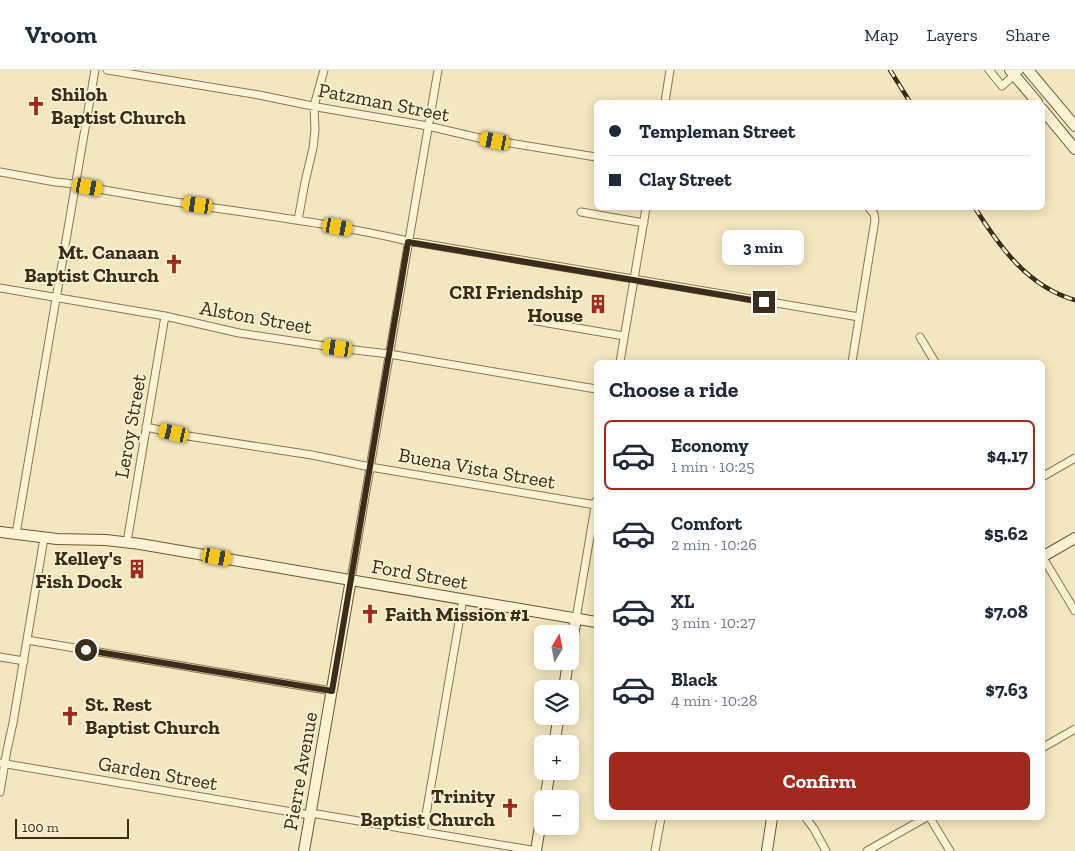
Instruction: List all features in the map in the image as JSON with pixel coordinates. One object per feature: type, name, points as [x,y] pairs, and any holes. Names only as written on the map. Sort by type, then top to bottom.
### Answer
[{"type":"main road","points":[[1028,70],[1075,126]]},
{"type":"main road","points":[[1015,72],[1036,100]]},
{"type":"main road","points":[[1045,113],[1075,149]]},
{"type":"main road","name":"Ford Street","points":[[0,532],[44,538],[127,542],[594,622]]},
{"type":"main road","points":[[1045,555],[1075,538]]},
{"type":"main road","name":"Pierre Avenue","points":[[304,851],[351,579]]},
{"type":"main road","points":[[575,625],[576,618]]},
{"type":"main road","points":[[767,851],[772,820]]},
{"type":"main road","points":[[536,851],[539,835]]},
{"type":"street","points":[[16,534],[95,70]]},
{"type":"street","name":"Patzman Street","points":[[107,70],[222,88],[428,126],[495,141],[594,157]]},
{"type":"street","points":[[298,220],[313,148],[315,130],[314,106],[324,70]]},
{"type":"street","points":[[351,579],[438,70]]},
{"type":"street","points":[[665,100],[670,70]]},
{"type":"street","points":[[989,70],[1002,86],[1015,72]]},
{"type":"street","points":[[0,172],[174,202],[298,220],[408,242],[859,318]]},
{"type":"street","points":[[620,360],[646,210]]},
{"type":"street","points":[[852,360],[875,220],[872,210]]},
{"type":"street","points":[[581,212],[644,223]]},
{"type":"street","name":"Alston Street","points":[[0,288],[165,316],[246,334],[389,354],[594,389]]},
{"type":"street","name":"Leroy Street","points":[[127,542],[165,316]]},
{"type":"street","points":[[536,321],[624,336]]},
{"type":"street","points":[[920,337],[934,360]]},
{"type":"street","name":"Buena Vista Street","points":[[146,427],[370,467],[594,503]]},
{"type":"street","points":[[1045,475],[1075,458]]},
{"type":"street","points":[[576,618],[594,514]]},
{"type":"street","points":[[0,792],[2,763],[24,661],[44,538]]},
{"type":"street","points":[[1045,559],[1075,611]]},
{"type":"street","points":[[424,832],[463,599]]},
{"type":"street","points":[[27,640],[332,691]]},
{"type":"street","points":[[0,657],[24,661]]},
{"type":"street","points":[[1045,746],[1075,729]]},
{"type":"street","name":"Garden Street","points":[[2,763],[536,851]]},
{"type":"street","points":[[654,851],[661,820]]},
{"type":"street","points":[[808,820],[826,851]]},
{"type":"street","points":[[867,851],[921,820]]},
{"type":"street","points":[[931,820],[950,851]]},
{"type":"railway","points":[[890,70],[909,100]]},
{"type":"railway","points":[[976,210],[994,237],[1029,275],[1058,294],[1075,300]]},
{"type":"place","name":"Shiloh Baptist Church","points":[[36,106]]},
{"type":"place","name":"Mt. Canaan Baptist Church","points":[[174,264]]},
{"type":"place","name":"CRI Friendship House","points":[[598,304]]},
{"type":"place","name":"Kelley's Fish Dock","points":[[137,569]]},
{"type":"place","name":"Faith Mission #1","points":[[370,614]]},
{"type":"place","name":"St. Rest Baptist Church","points":[[70,716]]},
{"type":"place","name":"Trinity Baptist Church","points":[[510,808]]},
{"type":"route","points":[[86,650],[332,691],[408,242],[764,302]]}]
